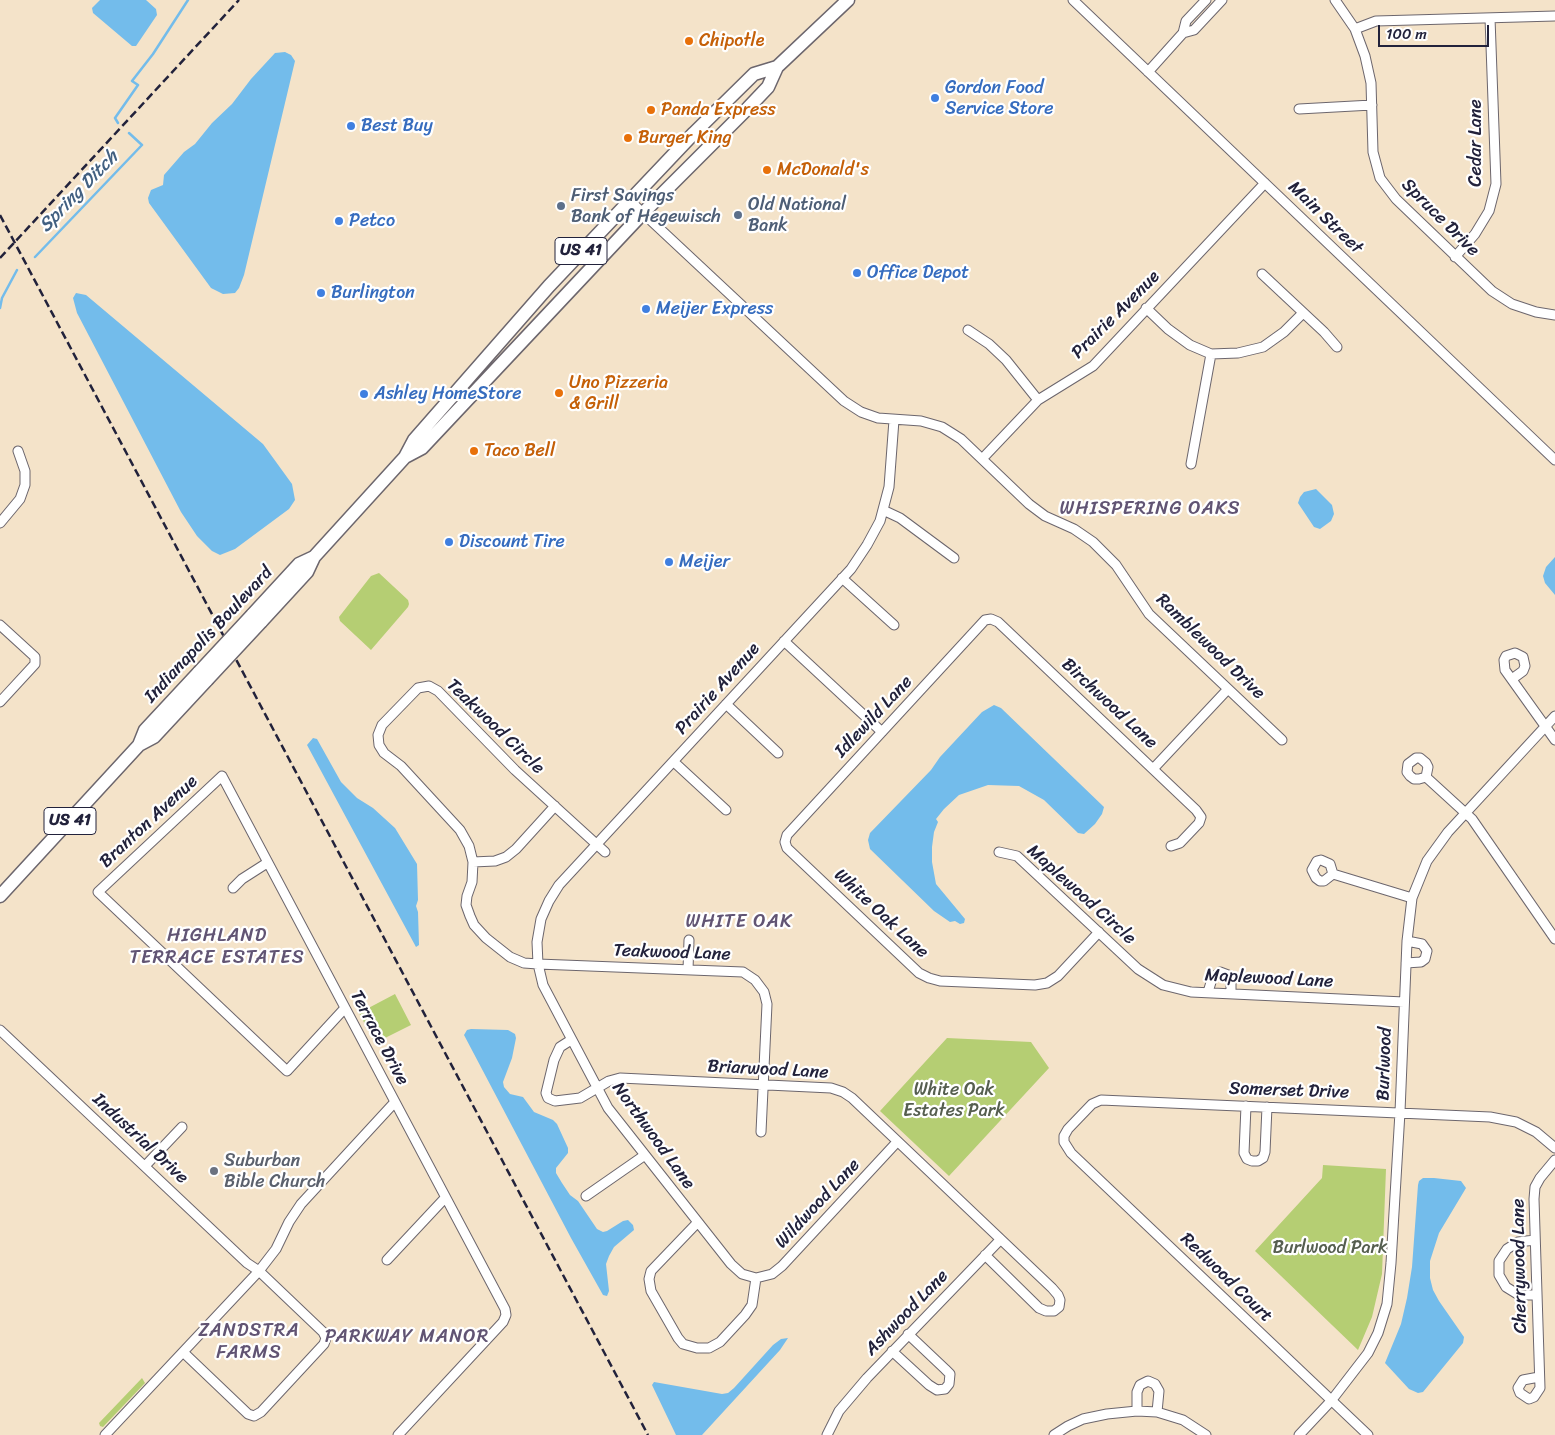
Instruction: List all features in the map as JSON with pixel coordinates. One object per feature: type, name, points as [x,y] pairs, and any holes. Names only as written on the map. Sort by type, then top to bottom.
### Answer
[{"type":"highway","name":"Indianapolis Boulevard","points":[[406,457],[422,448],[642,213],[768,87],[777,67],[848,0]]},
{"type":"highway","name":"Indianapolis Boulevard","points":[[0,896],[139,745],[145,730],[203,676],[256,619],[299,564],[314,557],[406,457],[414,440],[548,286],[694,133],[754,74],[777,67]]},
{"type":"street","name":"Main Street","points":[[1073,0],[1555,460]]},
{"type":"street","points":[[1148,72],[1183,33],[1186,22],[1206,0]]},
{"type":"street","points":[[1183,33],[1194,30],[1222,0]]},
{"type":"street","name":"Spruce Drive","points":[[1336,0],[1355,29],[1365,56],[1371,83],[1373,152],[1380,178],[1396,199],[1492,291],[1512,304],[1536,312],[1555,315]]},
{"type":"street","points":[[1355,29],[1376,21],[1555,16]]},
{"type":"street","name":"Cedar Lane","points":[[1455,257],[1475,234],[1488,210],[1496,184],[1490,18]]},
{"type":"street","points":[[1299,109],[1372,105]]},
{"type":"street","name":"Prairie Avenue","points":[[982,459],[1038,400],[1093,366],[1265,183]]},
{"type":"street","name":"Ramblewood Drive","points":[[629,200],[844,401],[861,412],[878,418],[921,421],[942,427],[961,439],[1029,504],[1045,516],[1074,529],[1093,542],[1116,564],[1150,614],[1282,740]]},
{"type":"street","points":[[1262,274],[1324,332],[1337,347]]},
{"type":"street","points":[[1146,308],[1190,345],[1211,354],[1238,354],[1263,347],[1284,332],[1303,313]]},
{"type":"street","points":[[968,330],[989,344],[1006,360],[1038,400]]},
{"type":"street","points":[[1191,464],[1211,354]]},
{"type":"street","name":"Prairie Avenue","points":[[538,964],[537,942],[541,919],[549,901],[560,885],[842,578],[867,546],[880,521],[889,487],[894,420]]},
{"type":"street","points":[[0,523],[20,498],[25,485],[25,471],[18,451]]},
{"type":"street","points":[[883,510],[900,518],[954,558]]},
{"type":"street","points":[[842,578],[894,625]]},
{"type":"street","name":"Idlewild Lane","points":[[785,842],[787,836],[985,620],[991,618]]},
{"type":"street","name":"Birchwood Lane","points":[[991,618],[998,622],[1196,810],[1200,817],[1199,823],[1180,842],[1171,846]]},
{"type":"street","points":[[0,625],[35,657],[35,664],[0,702]]},
{"type":"street","points":[[784,641],[882,732]]},
{"type":"street","points":[[1512,679],[1555,740]]},
{"type":"street","name":"Teakwood Circle","points":[[538,964],[524,963],[510,957],[486,938],[474,925],[466,905],[472,882],[473,862],[469,846],[460,830],[401,766],[384,753],[379,744],[378,735],[382,725],[418,688],[429,686],[438,691],[515,770],[605,852]]},
{"type":"street","points":[[1153,769],[1228,689]]},
{"type":"street","points":[[726,704],[778,752]]},
{"type":"street","name":"Burlwood","points":[[1299,1435],[1332,1401],[1368,1353],[1378,1333],[1388,1304],[1400,1112],[1407,941],[1412,898],[1427,861],[1448,832],[1555,716]]},
{"type":"street","points":[[674,762],[726,810]]},
{"type":"street","name":"Terrace Drive","points":[[222,776],[394,1103],[505,1308],[506,1316],[503,1322],[398,1435]]},
{"type":"street","name":"Branton Avenue","points":[[222,776],[98,892],[287,1071],[345,1008]]},
{"type":"street","points":[[1426,776],[1472,819],[1555,939]]},
{"type":"street","points":[[473,862],[506,857],[516,849],[555,806]]},
{"type":"street","name":"White Oak Lane","points":[[785,842],[787,848],[919,973],[929,978],[949,982],[1047,984],[1058,976],[1099,932]]},
{"type":"street","name":"Maplewood Circle","points":[[999,852],[1017,856],[1138,969]]},
{"type":"street","points":[[233,888],[242,879],[267,863]]},
{"type":"street","points":[[1333,874],[1412,898]]},
{"type":"street","points":[[688,970],[689,940]]},
{"type":"street","points":[[1406,963],[1421,962],[1425,959],[1427,951],[1422,944],[1407,941]]},
{"type":"street","name":"Teakwood Lane","points":[[538,964],[743,972],[755,980],[764,992],[767,1004],[761,1132]]},
{"type":"street","name":"Northwood Lane","points":[[538,964],[543,985],[608,1108],[731,1264],[742,1274],[756,1278]]},
{"type":"street","name":"Maplewood Lane","points":[[1138,969],[1169,987],[1191,992],[1404,1002]]},
{"type":"street","points":[[1208,992],[1212,979],[1220,972],[1228,975],[1231,980],[1231,993]]},
{"type":"street","name":"Industrial Drive","points":[[0,1030],[247,1263],[259,1271],[323,1332],[326,1338],[324,1344],[261,1412],[254,1416],[248,1414],[183,1352]]},
{"type":"street","name":"Briarwood Lane","points":[[571,1040],[560,1047],[555,1054],[546,1093],[548,1098],[556,1101],[580,1098],[609,1081],[620,1078],[831,1088],[843,1092],[852,1098],[1058,1296],[1060,1300],[1059,1307],[1046,1311],[1039,1308],[985,1255]]},
{"type":"street","name":"Somerset Drive","points":[[1064,1142],[1064,1136],[1068,1129],[1092,1104],[1100,1100],[1490,1117],[1516,1122],[1536,1132],[1555,1148]]},
{"type":"street","points":[[105,1435],[259,1271],[276,1249],[289,1222],[301,1204],[394,1103]]},
{"type":"street","points":[[1246,1106],[1244,1153],[1252,1161],[1258,1161],[1265,1152],[1267,1107]]},
{"type":"street","points":[[145,1166],[182,1127]]},
{"type":"street","name":"Wildwood Lane","points":[[756,1278],[772,1274],[782,1266],[897,1142]]},
{"type":"street","name":"Redwood Court","points":[[1064,1142],[1071,1153],[1368,1435]]},
{"type":"street","points":[[586,1196],[645,1155]]},
{"type":"street","name":"Cherrywood Lane","points":[[1540,1377],[1535,1187],[1555,1160]]},
{"type":"street","points":[[388,1260],[445,1198]]},
{"type":"street","points":[[698,1222],[651,1271],[649,1279],[651,1291],[678,1338],[684,1344],[697,1348],[709,1348],[720,1342],[746,1315],[752,1305],[756,1278]]},
{"type":"street","name":"Ashwood Lane","points":[[826,1435],[839,1411],[892,1351],[1000,1240]]},
{"type":"street","points":[[1535,1240],[1518,1242],[1507,1249],[1499,1261],[1499,1275],[1506,1287],[1519,1295],[1537,1295]]},
{"type":"street","points":[[892,1351],[929,1385],[936,1390],[945,1389],[949,1384],[950,1374],[908,1334]]},
{"type":"street","points":[[1136,1411],[1137,1392],[1140,1385],[1148,1381],[1155,1384],[1159,1391],[1157,1412]]},
{"type":"street","points":[[1054,1435],[1083,1419],[1136,1411],[1157,1412],[1183,1420],[1206,1435]]},
{"type":"green space","points":[[379,573],[408,600],[409,604],[371,650],[340,621],[339,617],[371,576]]},
{"type":"green space","points":[[395,994],[411,1025],[375,1043],[359,1013]]},
{"type":"green space","name":"White Oak Estates Park","points":[[947,1038],[1031,1042],[1049,1068],[949,1176],[880,1111]]},
{"type":"green space","name":"Burlwood Park","points":[[1323,1165],[1386,1169],[1382,1274],[1372,1317],[1358,1350],[1255,1251],[1322,1178]]},
{"type":"green space","points":[[142,1378],[145,1383],[103,1427],[100,1426],[99,1423]]},
{"type":"water","points":[[100,0],[146,0],[156,9],[157,15],[136,46],[132,46],[93,13],[92,8]]},
{"type":"water","points":[[285,52],[291,55],[295,61],[244,275],[235,293],[223,294],[211,288],[149,203],[148,198],[151,190],[163,185],[164,175],[184,152],[195,144],[212,123],[232,104],[251,79],[275,53]]},
{"type":"water","points":[[76,293],[86,295],[263,444],[292,484],[295,500],[289,509],[235,549],[220,555],[212,551],[197,536],[181,512],[77,313],[73,298]]},
{"type":"water","points":[[1316,489],[1332,505],[1334,514],[1331,521],[1320,529],[1314,527],[1298,503],[1304,492]]},
{"type":"water","points":[[1555,557],[1555,595],[1545,583],[1543,576],[1546,567]]},
{"type":"water","points":[[994,705],[1001,708],[1104,807],[1102,814],[1095,824],[1084,834],[1078,833],[1044,800],[1019,786],[988,785],[959,795],[936,819],[938,822],[934,832],[932,862],[936,884],[965,919],[964,923],[960,924],[955,921],[950,922],[934,911],[870,849],[868,840],[870,833],[931,770],[940,757],[982,712]]},
{"type":"water","points":[[313,738],[317,739],[341,782],[357,798],[373,808],[395,828],[417,864],[418,900],[416,906],[418,912],[419,945],[416,947],[307,745]]},
{"type":"water","points":[[467,1030],[508,1030],[515,1034],[512,1058],[503,1082],[504,1087],[510,1094],[523,1097],[534,1112],[553,1120],[557,1124],[568,1148],[568,1153],[556,1168],[556,1173],[562,1183],[570,1195],[578,1201],[597,1229],[603,1232],[607,1231],[628,1220],[633,1225],[634,1230],[614,1247],[606,1264],[609,1291],[607,1296],[603,1295],[571,1238],[464,1035]]},
{"type":"water","points":[[1423,1178],[1461,1181],[1466,1188],[1439,1233],[1430,1261],[1430,1278],[1433,1290],[1464,1337],[1463,1343],[1423,1392],[1418,1393],[1409,1389],[1385,1363],[1401,1324],[1407,1298],[1412,1267],[1418,1185],[1419,1181]]},
{"type":"water","points":[[788,1338],[780,1350],[702,1435],[676,1435],[652,1385],[654,1382],[722,1394],[728,1393],[773,1345],[781,1339]]},
{"type":"waterway","name":"Spring Ditch","points":[[118,123],[115,118],[138,85],[132,81],[153,54],[188,0]]},
{"type":"waterway","name":"Spring Ditch","points":[[35,257],[142,145],[129,133]]},
{"type":"waterway","points":[[0,308],[2,298],[17,270]]},
{"type":"railway","points":[[0,258],[239,0]]},
{"type":"railway","points":[[0,215],[648,1435]]},
{"type":"place","name":"Chipotle","points":[[689,41]]},
{"type":"place","name":"Gordon Food Service Store","points":[[935,98]]},
{"type":"place","name":"Panda Express","points":[[651,110]]},
{"type":"place","name":"Best Buy","points":[[351,126]]},
{"type":"place","name":"Burger King","points":[[628,138]]},
{"type":"place","name":"McDonald's","points":[[767,170]]},
{"type":"place","name":"First Savings Bank of Hegewisch","points":[[561,206]]},
{"type":"place","name":"Old National Bank","points":[[738,215]]},
{"type":"place","name":"Petco","points":[[339,221]]},
{"type":"place","name":"Office Depot","points":[[857,273]]},
{"type":"place","name":"Burlington","points":[[321,293]]},
{"type":"place","name":"Meijer Express","points":[[646,309]]},
{"type":"place","name":"Uno Pizzeria & Grill","points":[[559,393]]},
{"type":"place","name":"Ashley HomeStore","points":[[364,394]]},
{"type":"place","name":"Taco Bell","points":[[474,451]]},
{"type":"place","name":"Discount Tire","points":[[449,542]]},
{"type":"place","name":"Meijer","points":[[669,562]]},
{"type":"place","name":"Suburban Bible Church","points":[[214,1171]]},
{"type":"district","name":"WHISPERING OAKS","points":[[1150,509]]},
{"type":"district","name":"WHITE OAK","points":[[739,922]]},
{"type":"district","name":"HIGHLAND TERRACE ESTATES","points":[[217,947]]},
{"type":"district","name":"PARKWAY MANOR","points":[[407,1337]]},
{"type":"district","name":"ZANDSTRA FARMS","points":[[249,1342]]}]
